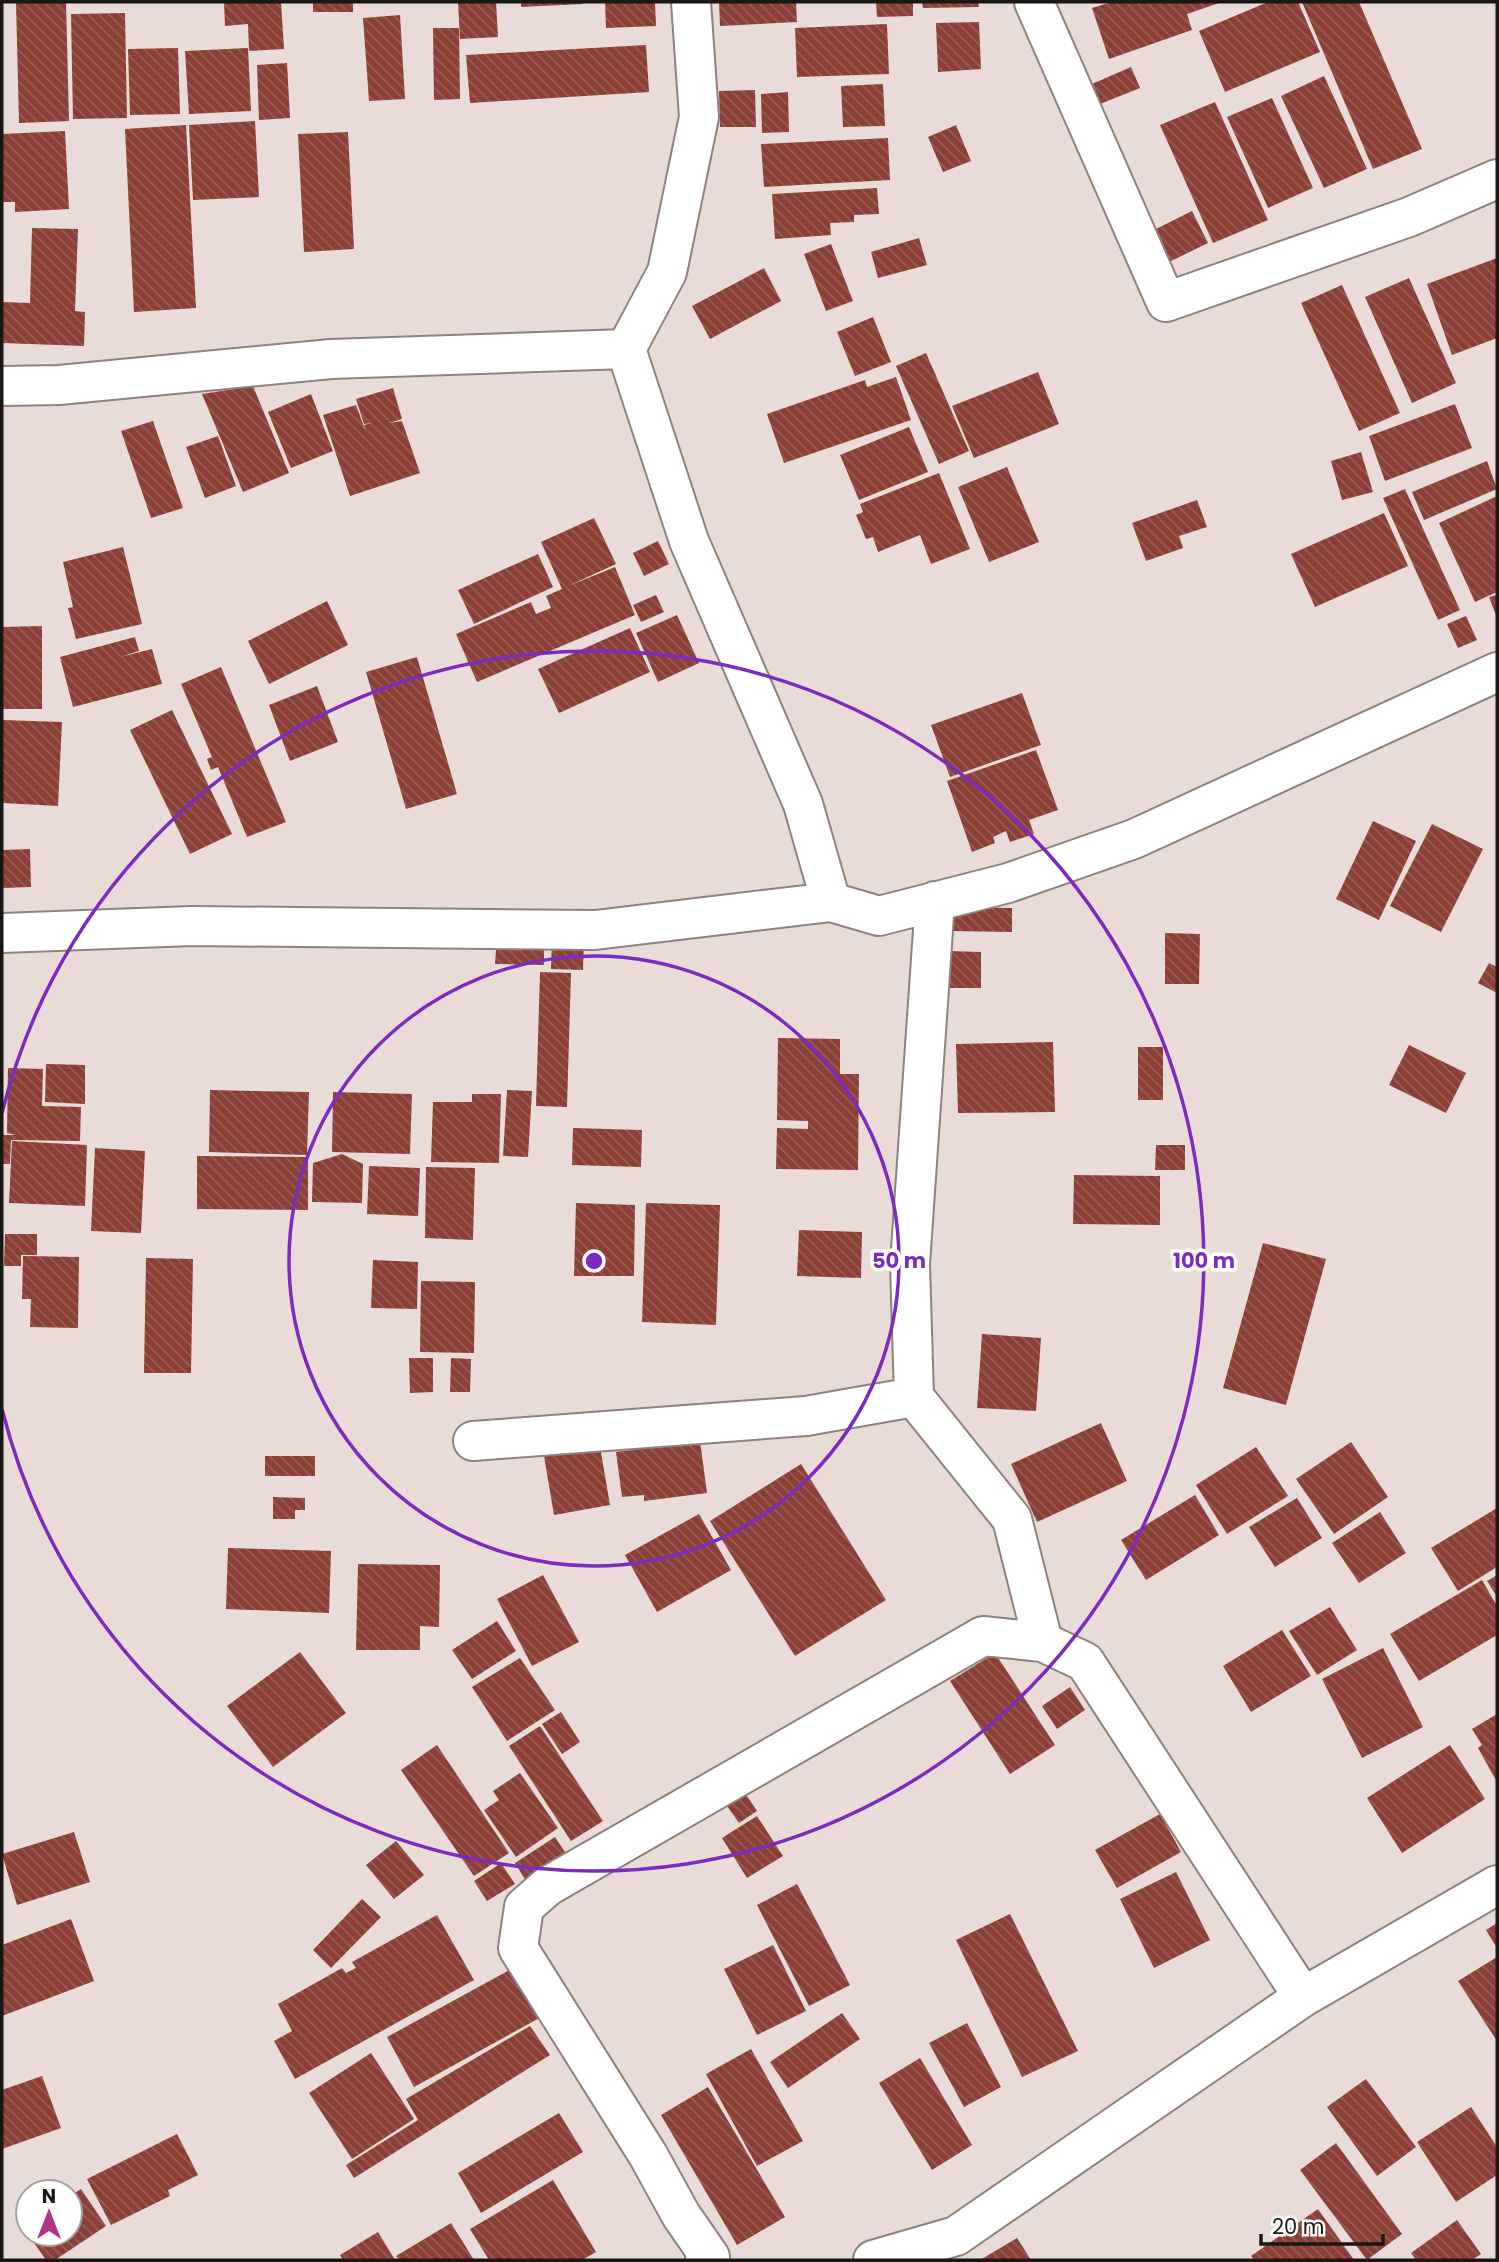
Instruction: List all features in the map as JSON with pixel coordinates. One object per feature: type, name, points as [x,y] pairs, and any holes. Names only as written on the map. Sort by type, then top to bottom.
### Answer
[{"type":"street","points":[[691,2],[699,117],[667,272],[626,349],[689,541],[803,804],[831,902]]},
{"type":"street","points":[[1034,2],[1166,302],[1409,217],[1497,179]]},
{"type":"street","points":[[2,386],[59,385],[331,359],[626,349]]},
{"type":"street","points":[[2,933],[192,926],[595,930],[831,902],[879,916],[1008,883],[1133,839],[1492,678]]},
{"type":"street","points":[[935,901],[911,1264],[914,1397],[1012,1519],[1042,1642]]},
{"type":"street","points":[[473,1441],[806,1416],[914,1397]]},
{"type":"street","points":[[714,2259],[681,2215],[648,2155],[518,1948],[524,1907],[548,1886],[983,1636],[1042,1642],[1085,1662],[1303,1997]]},
{"type":"street","points":[[873,2260],[956,2236],[1303,1997],[1497,1885]]},
{"type":"building","points":[[16,2],[66,2],[69,121],[19,123]]},
{"type":"building","points":[[224,2],[281,2],[284,49],[249,51],[248,24],[225,26]]},
{"type":"building","points":[[313,2],[353,2],[353,12],[313,12]]},
{"type":"building","points":[[458,2],[496,2],[498,37],[460,39]]},
{"type":"building","points":[[521,2],[583,2],[583,4],[521,7]]},
{"type":"building","points":[[605,2],[655,2],[656,26],[606,28]]},
{"type":"building","points":[[719,2],[796,2],[797,22],[720,26]]},
{"type":"building","points":[[876,2],[913,2],[913,16],[877,17]]},
{"type":"building","points":[[922,2],[978,2],[979,7],[923,8]]},
{"type":"building","points":[[1112,2],[1222,2],[1187,14],[1192,30],[1109,59],[1092,8]]},
{"type":"building","points":[[1268,2],[1298,2],[1320,52],[1225,92],[1199,31]]},
{"type":"building","points":[[1302,2],[1359,2],[1422,149],[1373,169]]},
{"type":"building","points":[[125,13],[127,118],[73,119],[71,14]]},
{"type":"building","points":[[400,15],[405,99],[369,101],[363,18]]},
{"type":"building","points":[[979,22],[981,69],[938,72],[936,23]]},
{"type":"building","points":[[887,24],[889,74],[797,77],[795,28]]},
{"type":"building","points":[[433,28],[459,28],[460,99],[434,100]]},
{"type":"building","points":[[646,45],[649,92],[470,103],[466,55]]},
{"type":"building","points":[[178,48],[180,114],[130,115],[128,49]]},
{"type":"building","points":[[248,48],[251,111],[189,114],[185,51]]},
{"type":"building","points":[[287,63],[290,118],[259,120],[257,65]]},
{"type":"building","points":[[1131,67],[1140,88],[1100,104],[1092,84]]},
{"type":"building","points":[[1324,76],[1367,169],[1324,188],[1281,96]]},
{"type":"building","points":[[883,84],[885,126],[843,127],[841,86]]},
{"type":"building","points":[[755,90],[756,127],[720,127],[719,91]]},
{"type":"building","points":[[788,92],[789,132],[762,133],[761,94]]},
{"type":"building","points":[[1272,98],[1313,188],[1268,208],[1227,117]]},
{"type":"building","points":[[1215,102],[1268,220],[1213,243],[1160,125]]},
{"type":"building","points":[[255,121],[259,197],[193,200],[189,125]]},
{"type":"building","points":[[186,125],[196,308],[134,312],[125,129]]},
{"type":"building","points":[[956,125],[971,161],[943,172],[928,137]]},
{"type":"building","points":[[65,131],[69,209],[15,212],[15,202],[2,202],[2,134]]},
{"type":"building","points":[[348,132],[354,249],[304,252],[298,134]]},
{"type":"building","points":[[888,138],[890,180],[764,187],[761,144]]},
{"type":"building","points":[[877,188],[879,214],[854,215],[854,222],[830,223],[831,235],[775,239],[772,194]]},
{"type":"building","points":[[1192,211],[1208,243],[1169,262],[1154,230]]},
{"type":"building","points":[[32,228],[78,229],[75,311],[85,312],[84,346],[2,343],[2,302],[30,303]]},
{"type":"building","points":[[919,238],[927,265],[878,278],[871,252]]},
{"type":"building","points":[[831,244],[853,301],[826,311],[804,254]]},
{"type":"building","points":[[1497,258],[1497,338],[1452,355],[1427,284]]},
{"type":"building","points":[[764,268],[781,301],[710,339],[692,306]]},
{"type":"building","points":[[1409,278],[1456,383],[1412,403],[1365,297]]},
{"type":"building","points":[[1342,285],[1400,413],[1359,431],[1301,303]]},
{"type":"building","points":[[873,317],[891,362],[855,376],[837,332]]},
{"type":"building","points":[[926,353],[969,451],[939,464],[896,366]]},
{"type":"building","points":[[1038,372],[1059,424],[974,458],[952,406]]},
{"type":"building","points":[[896,377],[911,420],[784,463],[767,414],[865,380],[867,387]]},
{"type":"building","points":[[253,386],[289,473],[243,492],[202,394]]},
{"type":"building","points":[[393,388],[402,419],[389,423],[402,421],[420,473],[350,496],[323,415],[356,405],[366,432],[364,425],[372,423],[364,424],[356,399]]},
{"type":"building","points":[[311,394],[333,451],[291,468],[268,412]]},
{"type":"building","points":[[1455,404],[1472,448],[1385,481],[1369,436]]},
{"type":"building","points":[[153,421],[183,508],[151,518],[121,431]]},
{"type":"building","points":[[909,427],[928,472],[859,500],[840,455]]},
{"type":"building","points":[[218,436],[236,486],[205,498],[186,447]]},
{"type":"building","points":[[1361,452],[1373,492],[1342,500],[1331,461]]},
{"type":"building","points":[[1487,461],[1497,489],[1424,520],[1412,492]]},
{"type":"building","points":[[1007,467],[1039,542],[989,562],[958,487]]},
{"type":"building","points":[[939,473],[970,549],[931,564],[920,535],[878,552],[873,537],[866,539],[856,515],[863,512],[860,504]]},
{"type":"building","points":[[1405,489],[1460,610],[1438,620],[1383,498]]},
{"type":"building","points":[[1497,496],[1497,592],[1475,602],[1439,523]]},
{"type":"building","points":[[1197,500],[1207,527],[1179,536],[1183,548],[1146,561],[1132,523]]},
{"type":"building","points":[[1384,513],[1408,566],[1315,607],[1291,554]]},
{"type":"building","points":[[594,518],[616,564],[568,586],[615,567],[635,615],[477,682],[456,634],[531,602],[536,614],[551,608],[546,596],[562,589],[541,542]]},
{"type":"building","points":[[658,541],[669,564],[644,576],[633,553]]},
{"type":"building","points":[[123,547],[142,624],[76,639],[68,608],[73,607],[63,562]]},
{"type":"building","points":[[538,554],[553,587],[474,624],[458,590]]},
{"type":"building","points":[[656,595],[664,612],[641,622],[633,605]]},
{"type":"building","points":[[1497,595],[1497,618],[1489,597]]},
{"type":"building","points":[[327,601],[348,645],[269,684],[248,641]]},
{"type":"building","points":[[677,615],[699,663],[658,682],[636,633]]},
{"type":"building","points":[[1466,616],[1477,640],[1458,648],[1447,624]]},
{"type":"building","points":[[42,626],[42,709],[2,709],[2,627]]},
{"type":"building","points":[[630,628],[650,672],[559,713],[538,669]]},
{"type":"building","points":[[135,637],[139,651],[120,657],[152,649],[162,684],[73,707],[60,657]]},
{"type":"building","points":[[417,657],[457,794],[406,809],[366,672]]},
{"type":"building","points":[[221,667],[286,822],[247,837],[218,767],[211,770],[207,759],[212,757],[181,684]]},
{"type":"building","points":[[317,686],[338,742],[290,761],[269,705]]},
{"type":"building","points":[[1022,693],[1041,745],[950,777],[931,725]]},
{"type":"building","points":[[172,710],[232,834],[190,854],[130,730]]},
{"type":"building","points":[[2,720],[62,722],[58,806],[2,803]]},
{"type":"building","points":[[1036,750],[1058,810],[1029,820],[1034,834],[1010,842],[1006,831],[993,837],[995,843],[972,852],[947,781]]},
{"type":"building","points":[[1373,821],[1416,841],[1379,920],[1336,899]]},
{"type":"building","points":[[1432,824],[1483,849],[1441,932],[1390,906]]},
{"type":"building","points":[[30,849],[31,887],[2,888],[2,850]]},
{"type":"building","points":[[951,907],[1012,908],[1012,932],[951,931]]},
{"type":"building","points":[[1165,933],[1200,934],[1199,984],[1165,984]]},
{"type":"building","points":[[497,936],[544,937],[544,965],[495,964]]},
{"type":"building","points":[[552,941],[584,941],[583,970],[551,969]]},
{"type":"building","points":[[950,951],[981,952],[981,988],[949,988]]},
{"type":"building","points":[[1489,963],[1497,967],[1497,993],[1478,983]]},
{"type":"building","points":[[540,972],[571,973],[567,1107],[536,1106]]},
{"type":"building","points":[[778,1038],[840,1039],[840,1074],[859,1074],[858,1170],[776,1169],[777,1128],[808,1129],[808,1121],[777,1120]]},
{"type":"building","points":[[1053,1042],[1055,1112],[958,1113],[956,1044]]},
{"type":"building","points":[[1409,1045],[1466,1073],[1446,1113],[1389,1085]]},
{"type":"building","points":[[1138,1047],[1163,1047],[1163,1100],[1138,1100]]},
{"type":"building","points":[[46,1064],[85,1065],[85,1104],[45,1102]]},
{"type":"building","points":[[8,1068],[43,1069],[42,1106],[81,1107],[80,1141],[11,1140],[10,1164],[2,1164],[2,1135],[16,1135],[7,1133]]},
{"type":"building","points":[[210,1090],[309,1092],[307,1155],[209,1152]]},
{"type":"building","points":[[507,1090],[532,1091],[528,1157],[503,1156]]},
{"type":"building","points":[[333,1092],[412,1094],[410,1154],[332,1152]]},
{"type":"building","points":[[472,1094],[501,1094],[499,1163],[431,1162],[433,1102],[472,1102]]},
{"type":"building","points":[[573,1128],[642,1130],[641,1167],[572,1165]]},
{"type":"building","points":[[12,1141],[87,1145],[85,1206],[9,1203]]},
{"type":"building","points":[[1156,1145],[1185,1145],[1185,1170],[1155,1170]]},
{"type":"building","points":[[95,1148],[145,1151],[141,1233],[91,1231]]},
{"type":"building","points":[[342,1154],[363,1164],[362,1203],[312,1202],[313,1163]]},
{"type":"building","points":[[197,1156],[308,1157],[308,1210],[197,1209]]},
{"type":"building","points":[[369,1166],[420,1168],[418,1216],[367,1214]]},
{"type":"building","points":[[426,1167],[475,1168],[473,1240],[425,1238]]},
{"type":"building","points":[[1074,1175],[1160,1176],[1160,1225],[1073,1224]]},
{"type":"building","points":[[576,1203],[635,1205],[634,1276],[574,1276]]},
{"type":"building","points":[[646,1203],[720,1205],[716,1325],[642,1322]]},
{"type":"building","points":[[799,1230],[862,1232],[861,1278],[797,1276]]},
{"type":"building","points":[[5,1234],[37,1234],[37,1255],[21,1255],[21,1266],[4,1266]]},
{"type":"building","points":[[1263,1243],[1326,1259],[1286,1405],[1223,1388]]},
{"type":"building","points":[[23,1256],[79,1257],[78,1328],[30,1327],[31,1299],[22,1299]]},
{"type":"building","points":[[146,1258],[193,1259],[191,1373],[144,1373]]},
{"type":"building","points":[[373,1260],[418,1262],[417,1309],[371,1308]]},
{"type":"building","points":[[421,1281],[475,1282],[474,1353],[420,1352]]},
{"type":"building","points":[[982,1334],[1041,1338],[1036,1411],[977,1408]]},
{"type":"building","points":[[409,1358],[433,1358],[433,1392],[410,1393]]},
{"type":"building","points":[[451,1358],[471,1359],[470,1392],[450,1392]]},
{"type":"building","points":[[1101,1423],[1127,1481],[1037,1522],[1011,1464]]},
{"type":"building","points":[[700,1441],[707,1493],[644,1501],[644,1495],[622,1497],[616,1452]]},
{"type":"building","points":[[1351,1442],[1388,1497],[1334,1534],[1296,1479]]},
{"type":"building","points":[[600,1447],[610,1505],[554,1515],[544,1456]]},
{"type":"building","points":[[1256,1447],[1288,1496],[1227,1534],[1196,1485]]},
{"type":"building","points":[[265,1456],[315,1456],[315,1476],[265,1476]]},
{"type":"building","points":[[801,1464],[886,1600],[795,1656],[710,1521]]},
{"type":"building","points":[[1195,1495],[1219,1535],[1146,1580],[1121,1540]]},
{"type":"building","points":[[273,1497],[305,1498],[305,1510],[295,1510],[295,1519],[273,1519]]},
{"type":"building","points":[[1297,1498],[1322,1538],[1275,1567],[1249,1527]]},
{"type":"building","points":[[1497,1508],[1497,1567],[1458,1591],[1431,1548]]},
{"type":"building","points":[[1380,1512],[1406,1553],[1359,1583],[1332,1543]]},
{"type":"building","points":[[699,1514],[731,1570],[657,1612],[625,1555]]},
{"type":"building","points":[[228,1548],[331,1551],[329,1613],[226,1609]]},
{"type":"building","points":[[358,1564],[440,1565],[439,1627],[420,1626],[420,1650],[356,1650]]},
{"type":"building","points":[[543,1575],[579,1642],[532,1666],[497,1599]]},
{"type":"building","points":[[1497,1575],[1497,1597],[1487,1581]]},
{"type":"building","points":[[1482,1580],[1497,1606],[1497,1635],[1419,1681],[1390,1634]]},
{"type":"building","points":[[1330,1607],[1357,1650],[1317,1675],[1289,1631]]},
{"type":"building","points":[[497,1621],[516,1651],[472,1679],[452,1650]]},
{"type":"building","points":[[1282,1630],[1311,1676],[1251,1712],[1223,1666]]},
{"type":"building","points":[[1383,1648],[1423,1727],[1362,1758],[1322,1679]]},
{"type":"building","points":[[300,1652],[346,1713],[273,1767],[227,1706]]},
{"type":"building","points":[[995,1653],[1055,1745],[1010,1774],[950,1681]]},
{"type":"building","points":[[520,1658],[555,1710],[507,1741],[472,1687]]},
{"type":"building","points":[[1070,1687],[1085,1710],[1057,1729],[1042,1706]]},
{"type":"building","points":[[561,1712],[580,1742],[562,1754],[542,1724]]},
{"type":"building","points":[[1497,1714],[1497,1782],[1478,1748],[1482,1745],[1472,1729]]},
{"type":"building","points":[[540,1726],[603,1821],[571,1841],[509,1746]]},
{"type":"building","points":[[437,1745],[509,1853],[474,1876],[401,1770]]},
{"type":"building","points":[[1450,1745],[1485,1799],[1402,1853],[1367,1798]]},
{"type":"building","points":[[520,1773],[558,1828],[516,1857],[484,1810],[499,1800],[493,1791]]},
{"type":"building","points":[[739,1784],[757,1811],[739,1823],[720,1796]]},
{"type":"building","points":[[1160,1814],[1181,1852],[1117,1888],[1095,1850]]},
{"type":"building","points":[[757,1816],[783,1856],[747,1878],[722,1838]]},
{"type":"building","points":[[74,1832],[90,1882],[17,1905],[2,1854]]},
{"type":"building","points":[[555,1837],[567,1855],[526,1881],[515,1863]]},
{"type":"building","points":[[396,1841],[424,1875],[394,1899],[366,1865]]},
{"type":"building","points":[[501,1863],[515,1884],[487,1901],[474,1881]]},
{"type":"building","points":[[1176,1872],[1210,1940],[1154,1968],[1120,1899]]},
{"type":"building","points":[[797,1884],[850,1985],[809,2006],[757,1905]]},
{"type":"building","points":[[362,1899],[381,1917],[331,1968],[313,1950]]},
{"type":"building","points":[[1010,1914],[1078,2051],[1022,2077],[956,1940]]},
{"type":"building","points":[[437,1915],[474,1980],[295,2079],[274,2041],[292,2031],[278,2004],[342,1968],[346,1973],[356,1968],[352,1962]]},
{"type":"building","points":[[71,1919],[94,1981],[2,2016],[2,1945]]},
{"type":"building","points":[[1497,1923],[1497,1948],[1486,1930]]},
{"type":"building","points":[[773,1945],[806,2011],[757,2035],[724,1969]]},
{"type":"building","points":[[1497,1957],[1497,2041],[1458,1981]]},
{"type":"building","points":[[515,1967],[543,2016],[414,2087],[387,2037]]},
{"type":"building","points":[[842,2013],[860,2039],[788,2088],[770,2062]]},
{"type":"building","points":[[967,2023],[1001,2087],[964,2107],[929,2043]]},
{"type":"building","points":[[530,2026],[550,2055],[354,2178],[346,2165],[418,2120],[406,2099]]},
{"type":"building","points":[[751,2049],[803,2141],[757,2166],[706,2074]]},
{"type":"building","points":[[371,2053],[414,2119],[352,2159],[309,2093]]},
{"type":"building","points":[[920,2058],[972,2145],[932,2170],[879,2083]]},
{"type":"building","points":[[42,2076],[61,2128],[2,2149],[2,2090]]},
{"type":"building","points":[[1366,2079],[1416,2147],[1377,2176],[1327,2107]]},
{"type":"building","points":[[708,2087],[785,2217],[737,2245],[661,2115]]},
{"type":"building","points":[[1471,2107],[1497,2147],[1497,2175],[1456,2202],[1417,2142]]},
{"type":"building","points":[[559,2113],[583,2152],[481,2213],[458,2173]]},
{"type":"building","points":[[177,2134],[198,2175],[168,2190],[170,2196],[111,2225],[87,2179]]},
{"type":"building","points":[[1336,2143],[1402,2234],[1367,2260],[1300,2170]]},
{"type":"building","points":[[553,2180],[596,2252],[582,2260],[489,2260],[470,2229]]},
{"type":"building","points":[[84,2193],[106,2226],[84,2241]]},
{"type":"building","points":[[1318,2209],[1354,2260],[1255,2260],[1251,2256]]},
{"type":"building","points":[[1457,2220],[1481,2254],[1472,2260],[1416,2260],[1411,2253]]},
{"type":"building","points":[[451,2223],[474,2260],[399,2260],[396,2256]]},
{"type":"building","points":[[378,2232],[395,2260],[343,2260],[340,2255]]},
{"type":"building","points":[[1017,2238],[1031,2260],[980,2260]]},
{"type":"building","points":[[38,2248],[73,2248],[55,2260],[46,2260]]}]
